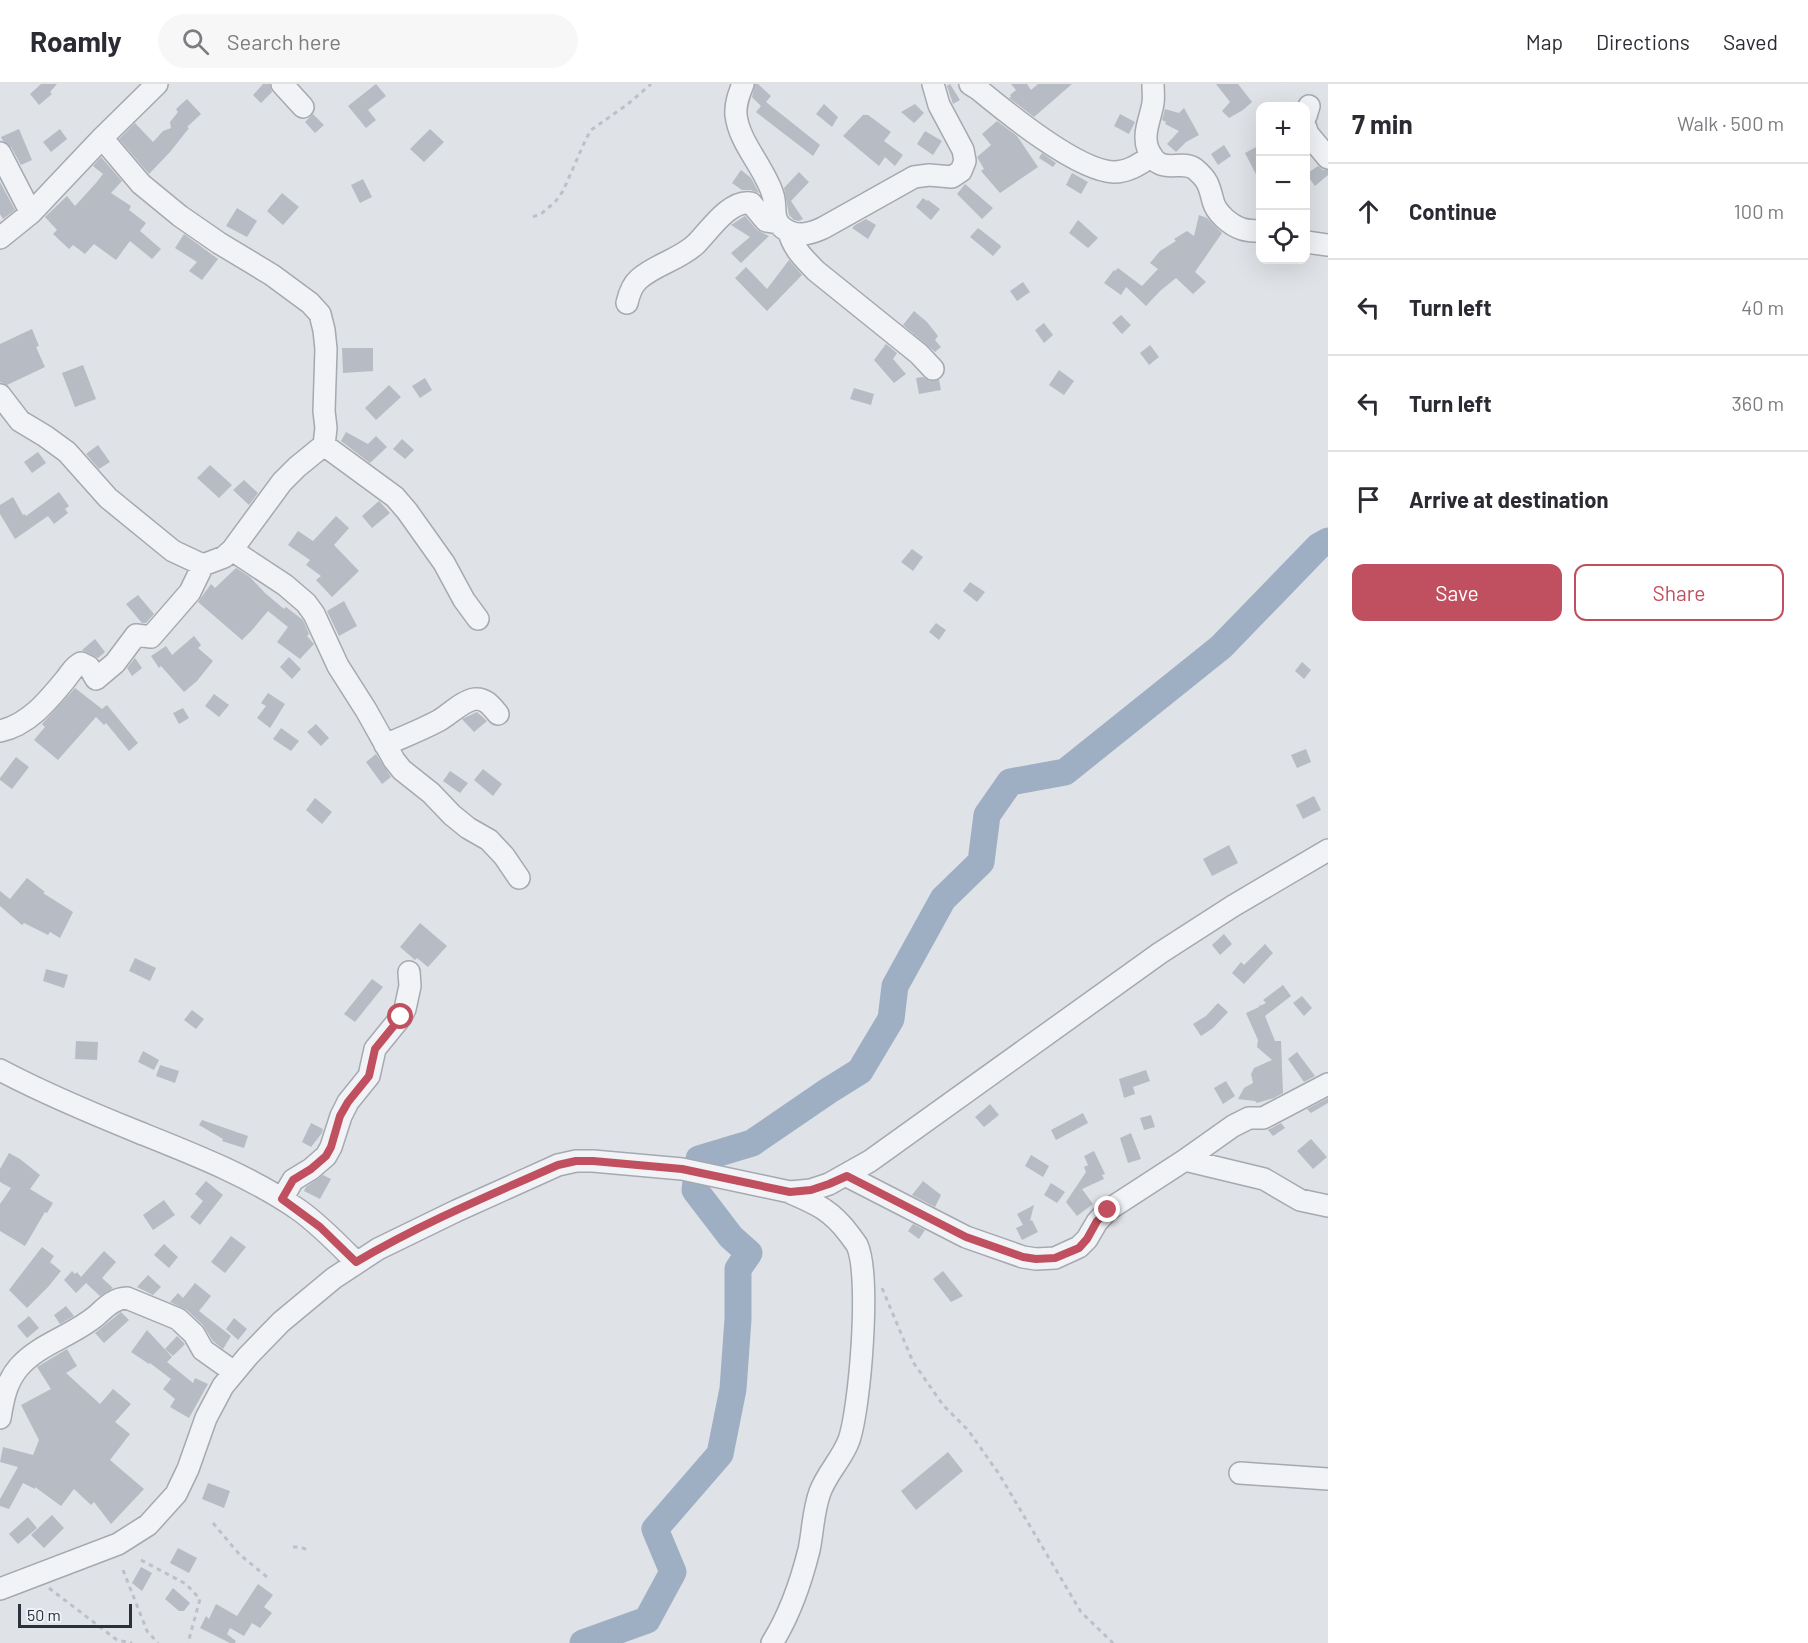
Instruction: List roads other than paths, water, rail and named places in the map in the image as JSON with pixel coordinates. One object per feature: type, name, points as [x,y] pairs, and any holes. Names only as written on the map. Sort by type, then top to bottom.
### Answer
[{"type":"street","points":[[0,238],[31,213],[157,84]]},
{"type":"street","points":[[282,84],[303,107]]},
{"type":"street","points":[[743,84],[735,113],[738,127],[774,197],[774,210],[793,245],[802,258],[816,271],[919,354],[933,369]]},
{"type":"street","points":[[627,303],[629,294],[638,280],[645,274],[680,257],[695,245],[722,216],[742,202],[751,203],[766,220],[798,234],[815,231],[914,177],[928,175],[952,177],[961,171],[965,162],[963,150],[939,105],[933,84]]},
{"type":"street","points":[[970,84],[1022,125],[1095,168],[1116,172],[1134,167],[1152,156]]},
{"type":"street","points":[[1153,84],[1153,103],[1147,138],[1147,147],[1152,156],[1169,167],[1182,165],[1192,167],[1204,178],[1211,190],[1213,202],[1225,219],[1242,229],[1256,231]]},
{"type":"street","points":[[1310,136],[1328,158]]},
{"type":"street","points":[[0,731],[15,728],[25,722],[77,664],[81,663],[89,667],[96,679],[115,663],[136,635],[151,637],[190,592],[203,565],[232,550],[282,482],[324,445],[326,349],[320,314],[310,303],[272,275],[180,216],[141,184],[102,138]]},
{"type":"street","points":[[0,153],[31,213]]},
{"type":"street","points":[[1310,243],[1328,245]]},
{"type":"street","points":[[0,395],[20,421],[67,452],[108,498],[174,551],[203,565]]},
{"type":"street","points":[[324,445],[395,497],[448,569],[464,600],[478,619]]},
{"type":"street","points":[[232,550],[285,585],[306,603],[314,614],[338,666],[361,701],[394,760],[452,815],[468,828],[489,840],[504,856],[519,878]]},
{"type":"street","points":[[385,746],[475,699],[483,700],[498,714]]},
{"type":"street","points":[[790,1192],[811,1190],[847,1176],[935,1116],[1160,953],[1233,906],[1328,850]]},
{"type":"street","points":[[282,1199],[293,1180],[326,1156],[340,1116],[369,1076],[375,1049],[405,1009],[410,986],[409,972]]},
{"type":"street","points":[[0,1070],[40,1090],[205,1159],[282,1199],[320,1227],[356,1262]]},
{"type":"street","points":[[847,1176],[966,1237],[1023,1257],[1047,1260],[1079,1248],[1097,1221],[1108,1210],[1233,1126],[1249,1118],[1263,1118],[1328,1084]]},
{"type":"street","points":[[1185,1160],[1256,1176],[1274,1183],[1299,1200],[1328,1206]]},
{"type":"street","points":[[0,1589],[118,1544],[147,1525],[176,1494],[214,1400],[234,1372],[281,1322],[356,1262],[456,1211],[558,1165],[576,1161],[593,1161],[682,1169],[790,1192],[827,1210],[857,1245],[862,1266],[862,1343],[849,1439],[820,1492],[799,1582],[788,1613],[772,1643]]},
{"type":"street","points":[[0,1418],[7,1385],[19,1367],[41,1350],[80,1329],[121,1298],[127,1298],[178,1319],[194,1334],[203,1350],[234,1372]]},
{"type":"street","points":[[1240,1473],[1328,1479]]},
{"type":"waterway","points":[[583,1643],[647,1620],[673,1572],[655,1529],[720,1454],[733,1389],[738,1319],[738,1269],[749,1253],[731,1237],[695,1190],[699,1159],[752,1143],[860,1071],[891,1019],[895,986],[943,899],[981,862],[987,815],[1010,782],[1065,772],[1221,647],[1319,546],[1328,541]]}]
